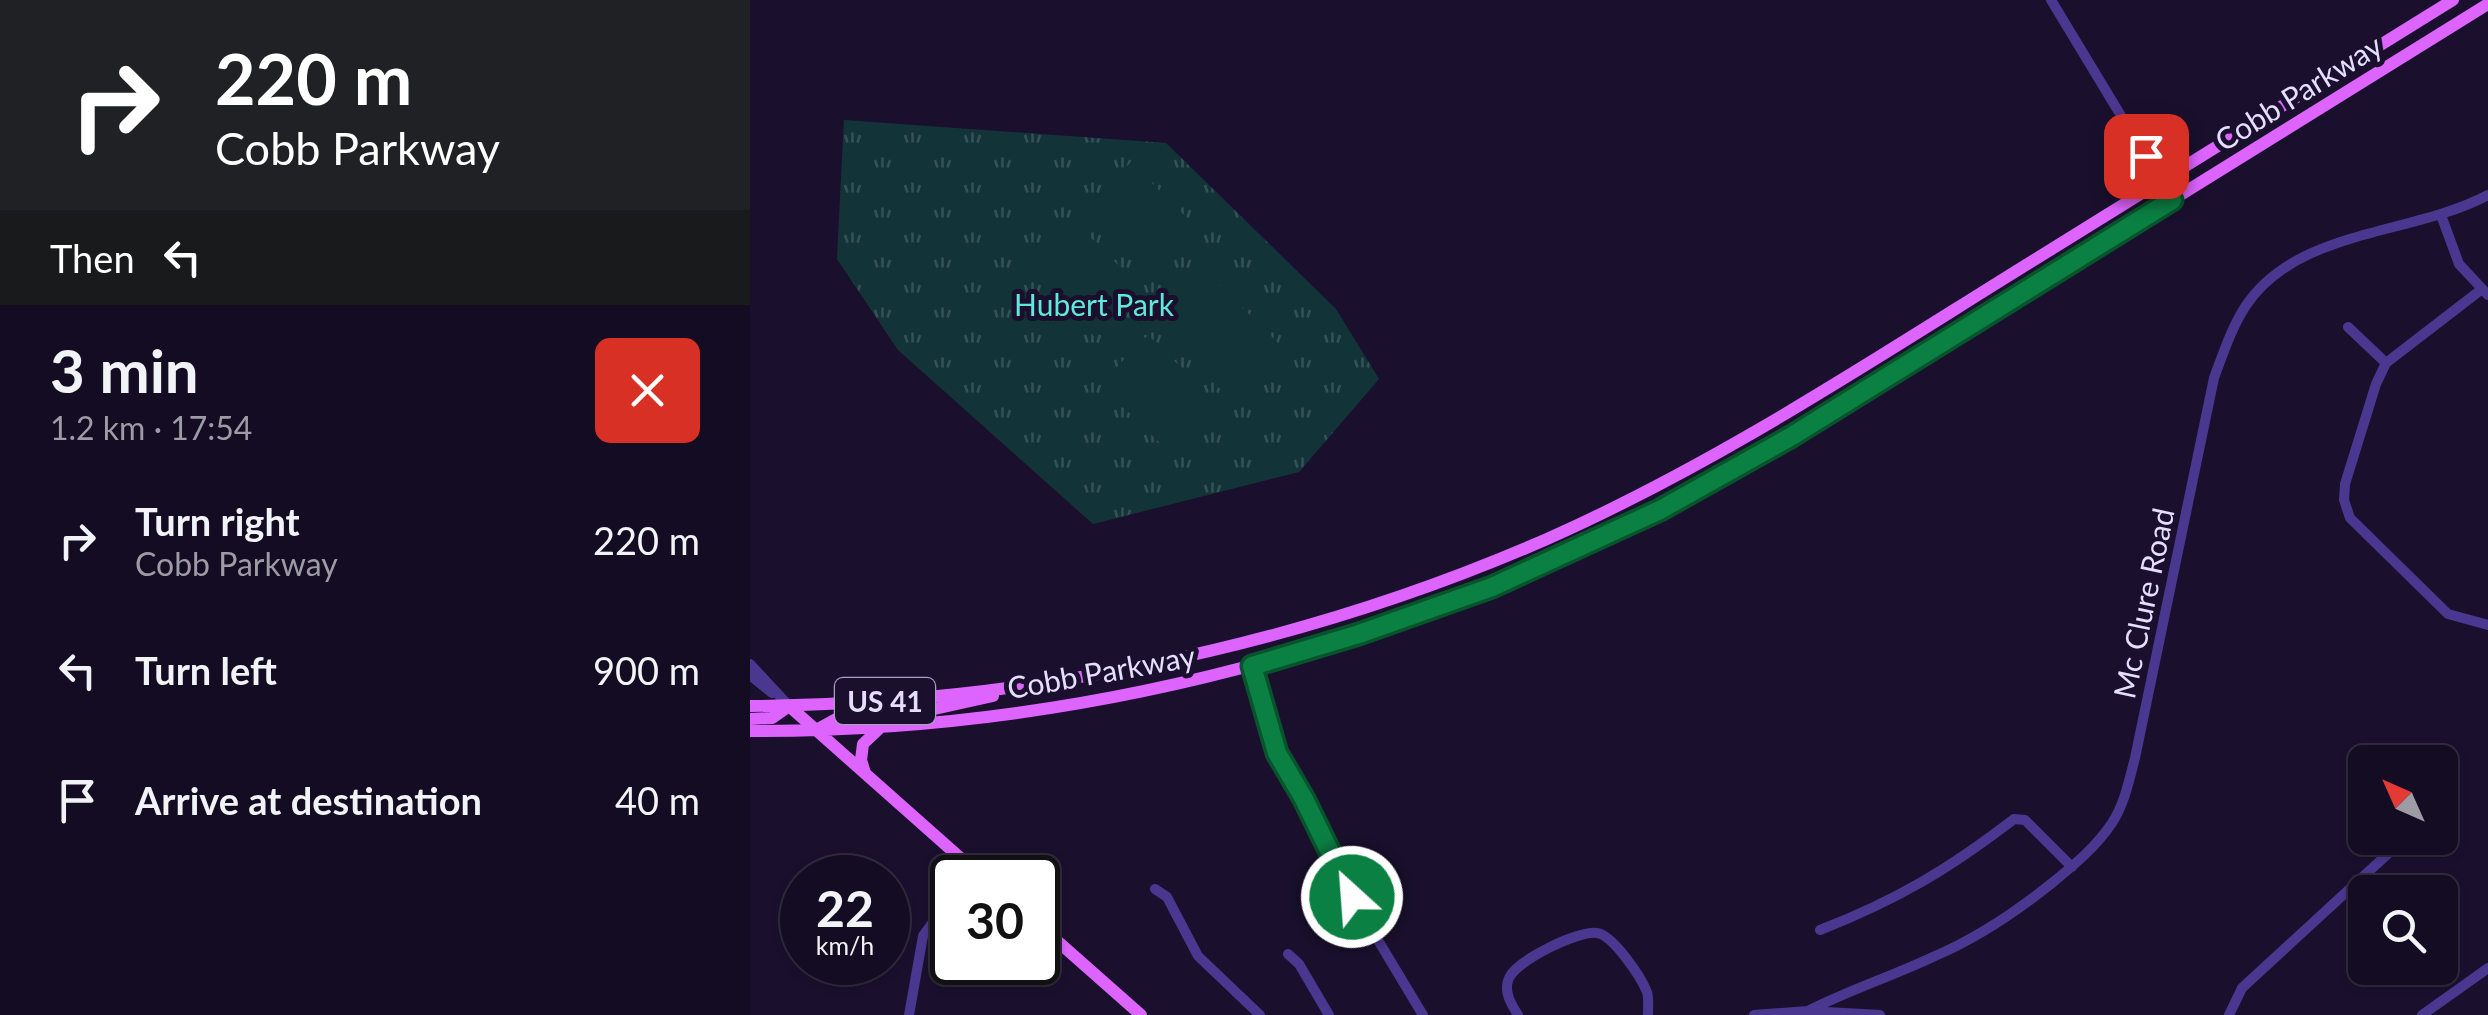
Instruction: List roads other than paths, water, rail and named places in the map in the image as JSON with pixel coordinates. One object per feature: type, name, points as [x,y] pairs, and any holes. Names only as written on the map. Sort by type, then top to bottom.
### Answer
[{"type":"main road","name":"Cobb Parkway","points":[[750,706],[902,700],[1025,685],[1179,658],[1405,594],[1559,533],[1743,440],[2453,0]]},
{"type":"main road","name":"Cobb Parkway","points":[[750,732],[882,727],[1095,700],[1252,666],[1359,634],[1492,587],[1660,510],[1792,436],[2488,4]]},
{"type":"main road","points":[[816,731],[838,718],[930,710],[1025,685]]},
{"type":"main road","points":[[750,719],[772,718],[789,706],[956,855]]},
{"type":"main road","points":[[866,775],[861,760],[863,744],[882,727]]},
{"type":"main road","points":[[1060,943],[1141,1015]]},
{"type":"street","points":[[2051,0],[2172,200]]},
{"type":"street","name":"Mc Clure Road","points":[[1808,1011],[1862,984],[1936,956],[2032,899],[2072,867],[2113,821],[2126,794],[2214,378],[2238,319],[2265,284],[2307,254],[2441,215],[2488,195]]},
{"type":"street","points":[[2441,215],[2459,264],[2485,292],[2386,363],[2345,484],[2350,518],[2448,614],[2488,624]]},
{"type":"street","points":[[2348,327],[2386,363]]},
{"type":"street","points":[[750,664],[789,706]]},
{"type":"street","points":[[1252,666],[1277,753],[1352,897],[1423,1015]]},
{"type":"street","points":[[750,674],[789,706]]},
{"type":"street","points":[[1820,930],[1866,912],[1957,863],[2014,819],[2025,820],[2072,867]]},
{"type":"street","points":[[2229,1015],[2242,988],[2387,855]]},
{"type":"street","points":[[1155,888],[1167,897],[1198,956],[1260,1015]]},
{"type":"street","points":[[909,1015],[923,936],[930,926]]},
{"type":"street","points":[[1518,1015],[1506,984],[1519,964],[1566,941],[1598,933],[1620,950],[1640,980],[1648,995],[1648,1015]]},
{"type":"street","points":[[1288,954],[1299,964],[1329,1015]]},
{"type":"street","points":[[2422,1015],[2488,968]]},
{"type":"street","points":[[1754,1015],[1808,1011],[1880,1015]]},
{"type":"park label","name":"Hubert Park","points":[[1094,304]]}]
